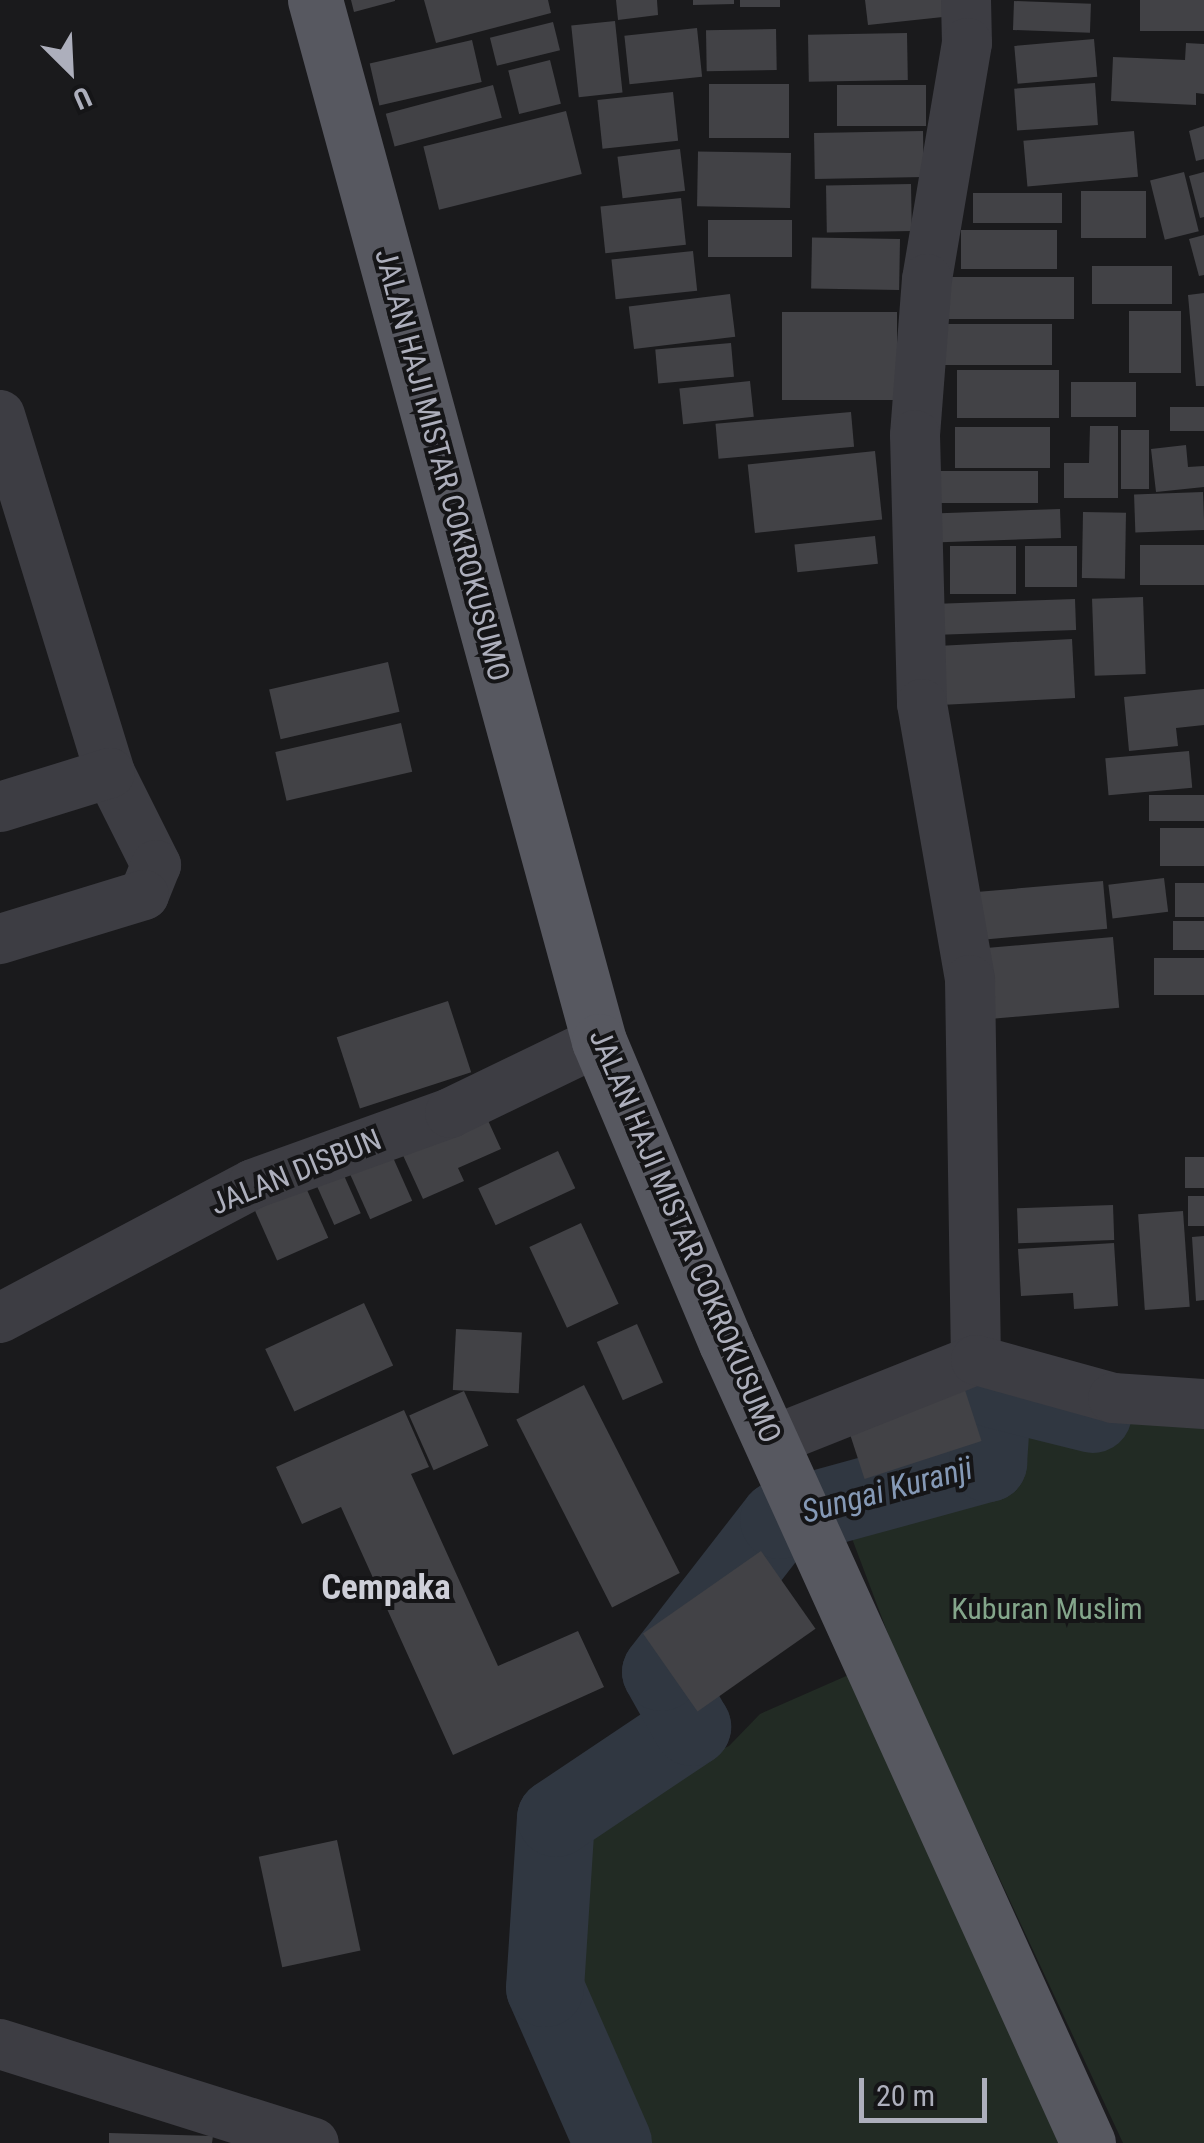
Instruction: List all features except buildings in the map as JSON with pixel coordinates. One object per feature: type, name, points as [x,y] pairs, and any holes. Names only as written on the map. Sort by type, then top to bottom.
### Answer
[{"type":"main road","name":"JALAN HAJI MISTAR COKROKUSUMO","points":[[315,0],[599,1041],[772,1441],[1088,2143]]},
{"type":"street","points":[[966,0],[966,42],[926,279],[914,435],[922,704],[970,980],[976,1360]]},
{"type":"street","points":[[0,415],[110,773],[156,865],[150,888],[0,940]]},
{"type":"street","points":[[0,807],[110,773]]},
{"type":"street","name":"JALAN DISBUN","points":[[0,1318],[252,1184],[450,1113],[599,1041]]},
{"type":"street","points":[[772,1441],[976,1360],[1112,1398],[1204,1404]]},
{"type":"street","points":[[0,2044],[314,2143]]},
{"type":"green space","name":"Kuburan Muslim","points":[[993,1389],[1204,1424],[1204,2143],[1123,2143],[899,1663],[845,1520],[1005,1456]]},
{"type":"green space","points":[[853,1673],[1064,2143],[640,2143],[583,2030],[569,1974],[564,1917],[582,1824],[626,1759],[652,1734],[700,1759],[729,1746],[760,1714]]},
{"type":"waterway","name":"Sungai Kuranji","points":[[613,2143],[545,1988],[556,1818],[692,1727],[661,1672],[779,1520],[988,1463],[993,1389],[1093,1414]]},
{"type":"district","name":"Cempaka","points":[[386,1588]]}]
